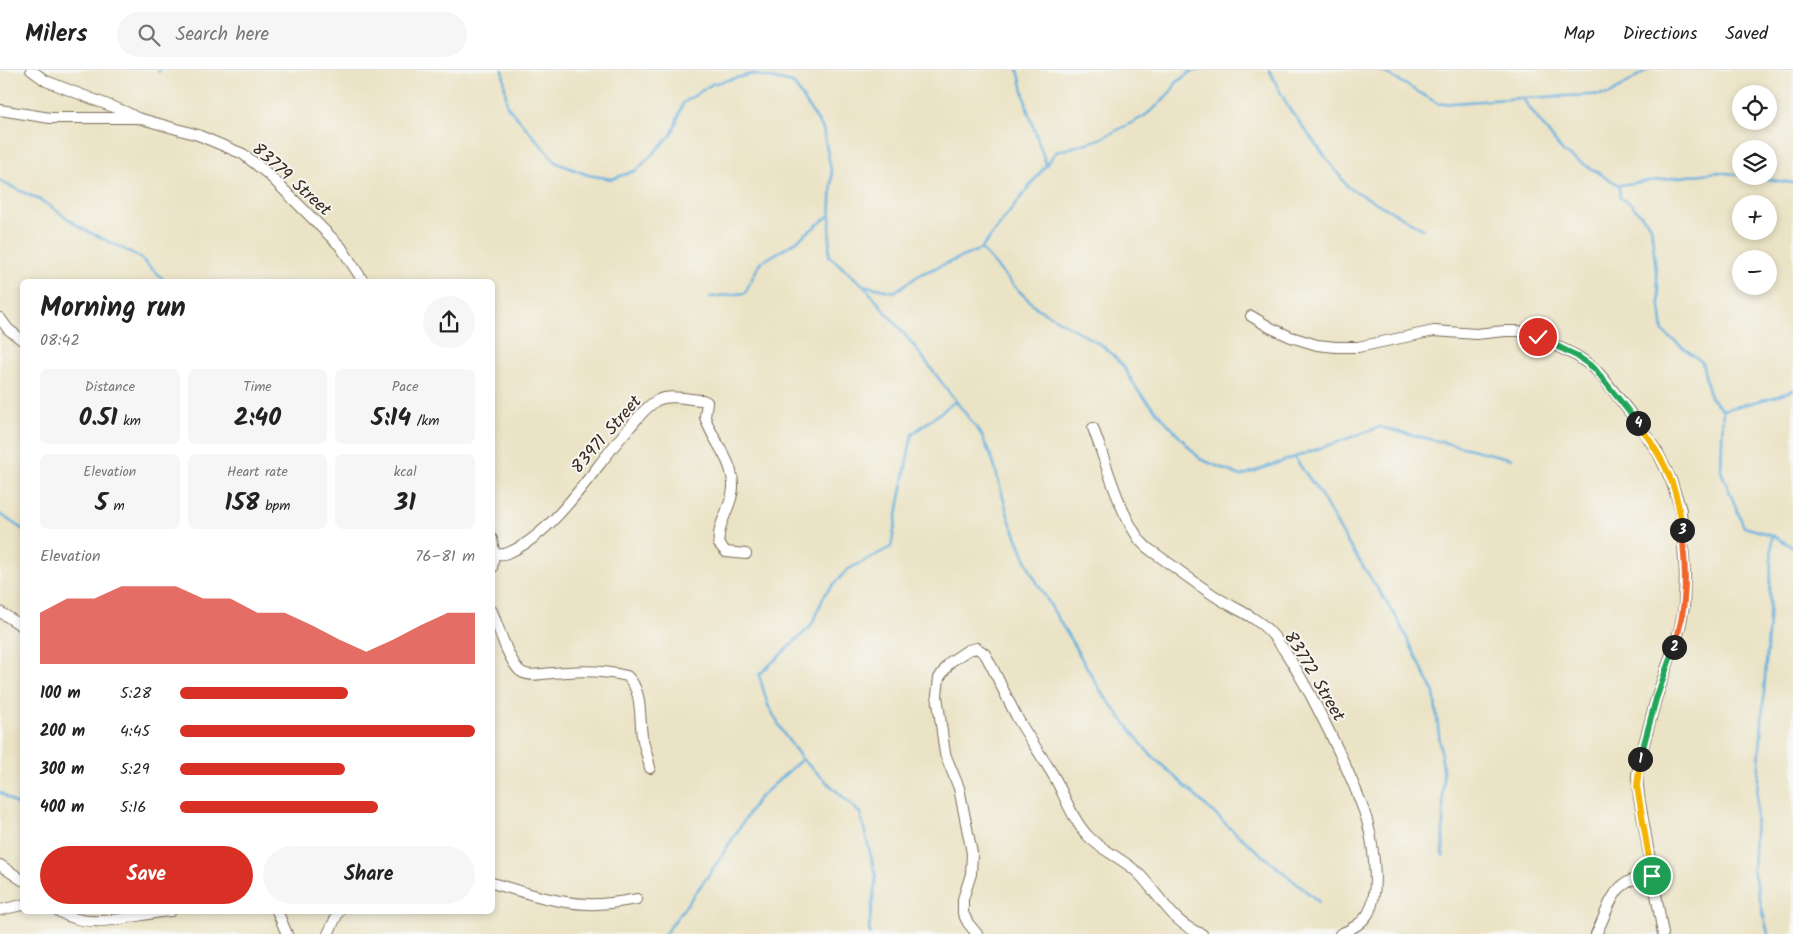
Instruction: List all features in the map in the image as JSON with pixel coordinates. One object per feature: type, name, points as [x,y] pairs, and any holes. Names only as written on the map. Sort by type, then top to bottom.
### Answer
[{"type":"street","points":[[31,70],[46,81],[138,118]]},
{"type":"street","name":"83779 Street","points":[[0,110],[50,118],[138,118],[198,135],[243,154],[268,174],[341,247],[362,279]]},
{"type":"street","points":[[1250,316],[1290,337],[1317,345],[1336,348],[1358,347],[1434,331],[1476,334],[1504,331],[1524,332],[1538,337],[1586,362],[1598,372],[1635,419],[1658,453],[1681,510],[1685,568],[1684,606],[1680,628],[1656,699],[1637,775],[1639,797],[1663,934]]},
{"type":"street","points":[[0,318],[8,329],[20,338]]},
{"type":"street","name":"83971 Street","points":[[495,553],[503,555],[532,539],[570,501],[625,432],[646,409],[657,400],[672,398],[704,400],[708,402],[705,417],[726,456],[733,482],[730,503],[720,530],[719,544],[726,552],[746,554]]},
{"type":"street","name":"83772 Street","points":[[1093,428],[1126,516],[1136,536],[1143,545],[1219,599],[1256,620],[1269,631],[1293,664],[1337,745],[1364,811],[1370,835],[1374,867],[1373,901],[1369,912],[1357,925],[1340,934]]},
{"type":"street","points":[[0,612],[20,625]]},
{"type":"street","points":[[495,618],[508,650],[519,670],[523,673],[532,675],[583,670],[627,676],[632,680],[637,691],[642,738],[650,768]]},
{"type":"street","points":[[977,934],[963,913],[963,900],[971,874],[972,852],[959,788],[945,754],[937,695],[938,678],[950,662],[968,650],[977,648],[985,654],[1019,720],[1041,754],[1074,816],[1087,836],[1139,873],[1176,918],[1184,925],[1202,934]]},
{"type":"street","points":[[0,866],[20,879]]},
{"type":"street","points":[[1596,934],[1616,891],[1631,879],[1652,876]]},
{"type":"street","points":[[495,883],[529,893],[578,903],[605,904],[637,899]]},
{"type":"street","points":[[0,910],[20,905]]},
{"type":"street","points":[[65,914],[79,920],[100,922],[152,914]]},
{"type":"street","points":[[278,914],[287,934]]},
{"type":"street","points":[[328,934],[338,914]]},
{"type":"waterway","points":[[503,70],[507,106],[557,163],[588,175],[612,179],[637,170],[672,134],[683,103],[712,84],[752,74],[793,83],[823,129],[832,175],[829,256],[863,285],[894,292],[921,274],[981,249],[1056,152],[1100,139],[1143,117],[1156,107],[1176,83],[1190,72],[1199,70]]},
{"type":"waterway","points":[[1018,70],[1028,111],[1046,164]]},
{"type":"waterway","points":[[1269,70],[1288,107],[1348,187],[1423,229]]},
{"type":"waterway","points":[[1377,70],[1382,71],[1439,104],[1522,98],[1563,152],[1619,185],[1620,198],[1630,203],[1651,226],[1663,332],[1702,362],[1710,397],[1723,410],[1721,471],[1744,527],[1772,535],[1793,547]]},
{"type":"waterway","points":[[1523,98],[1610,94],[1647,70]]},
{"type":"waterway","points":[[1619,185],[1718,172],[1732,174]]},
{"type":"waterway","points":[[0,181],[46,203],[81,228],[138,256],[163,279]]},
{"type":"waterway","points":[[1777,181],[1793,183]]},
{"type":"waterway","points":[[710,297],[745,293],[760,263],[794,243],[830,215]]},
{"type":"waterway","points":[[981,249],[1037,308],[1103,346],[1122,364],[1138,391],[1200,459],[1241,476],[1380,427],[1512,459]]},
{"type":"waterway","points":[[864,286],[911,342],[981,434],[993,461],[1009,519],[1032,574],[1102,693],[1147,751],[1231,829],[1319,902]]},
{"type":"waterway","points":[[1723,410],[1778,396],[1793,390]]},
{"type":"waterway","points":[[870,934],[869,928],[876,876],[860,813],[802,759],[784,734],[768,705],[759,675],[811,626],[825,594],[847,570],[891,547],[912,434],[956,401]]},
{"type":"waterway","points":[[1294,457],[1319,492],[1346,540],[1398,620],[1434,693],[1443,769],[1443,856]]},
{"type":"waterway","points":[[0,514],[20,528]]},
{"type":"waterway","points":[[1768,934],[1753,870],[1769,620],[1772,535]]},
{"type":"waterway","points":[[665,934],[713,869],[758,799],[802,759]]},
{"type":"waterway","points":[[0,792],[20,807]]},
{"type":"route","points":[[1538,337],[1582,359],[1604,379],[1658,453],[1666,467],[1681,510],[1685,575],[1684,606],[1680,628],[1656,699],[1637,775],[1637,786],[1652,876]]}]
